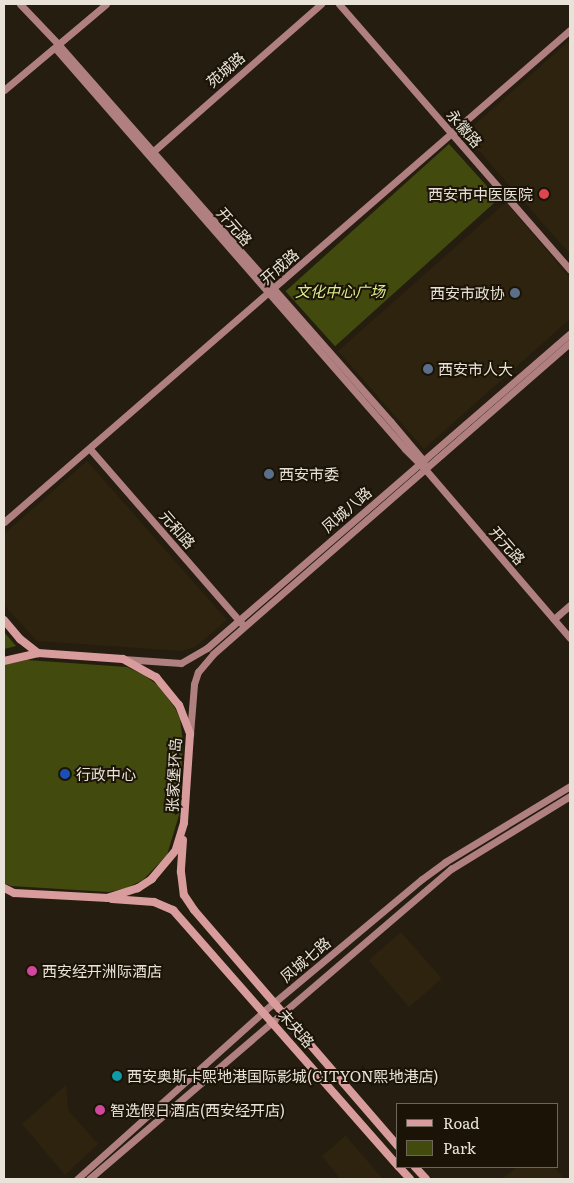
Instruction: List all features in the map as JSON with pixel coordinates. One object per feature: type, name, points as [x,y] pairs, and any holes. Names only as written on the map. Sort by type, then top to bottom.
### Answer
[{"type":"main road","points":[[4,620],[20,639],[38,653]]},
{"type":"main road","name":"张家堡环岛","points":[[4,661],[38,653],[123,660],[156,677],[179,705],[190,734],[184,823],[176,850],[158,873],[138,888],[108,898],[14,893],[4,888]]},
{"type":"main road","name":"未央路","points":[[184,823],[181,872],[184,895],[194,910],[273,1004],[284,1014],[396,1144]]},
{"type":"main road","name":"未央路","points":[[108,898],[154,902],[173,910],[264,1011],[396,1164]]},
{"type":"main road","name":"未央路","points":[[400,1168],[410,1179]]},
{"type":"main road","points":[[416,1168],[426,1179]]},
{"type":"street","name":"开元路","points":[[20,4],[421,462],[570,638]]},
{"type":"street","points":[[4,90],[106,4]]},
{"type":"street","name":"苑城路","points":[[150,153],[321,4]]},
{"type":"street","name":"永徽路","points":[[339,4],[570,270]]},
{"type":"street","name":"开成路","points":[[4,522],[271,292],[570,30]]},
{"type":"street","name":"凤城八路","points":[[190,734],[194,684],[198,672],[213,654],[242,624],[421,462],[570,334]]},
{"type":"street","name":"凤城八路","points":[[123,660],[181,663],[242,624],[570,343]]},
{"type":"street","name":"元和路","points":[[90,449],[242,624]]},
{"type":"street","points":[[554,619],[570,605]]},
{"type":"street","name":"凤城七路","points":[[77,1179],[264,1011],[445,862],[570,786]]},
{"type":"street","name":"凤城七路","points":[[89,1179],[274,1023],[451,869],[570,796]]},
{"type":"street","points":[[4,893],[14,893]]},
{"type":"shaded area","name":"西安市中医医院","points":[[570,40],[570,254],[464,134]]},
{"type":"shaded area","points":[[506,202],[570,278],[570,319],[424,449],[338,351]]},
{"type":"shaded area","points":[[87,461],[227,620],[195,647],[181,651],[37,641],[4,605],[4,534]]},
{"type":"shaded area","points":[[401,932],[442,979],[409,1007],[369,960]]},
{"type":"shaded area","points":[[66,1085],[68,1110],[98,1144],[65,1175],[22,1124]]},
{"type":"shaded area","points":[[345,1136],[383,1179],[340,1179],[322,1156]]},
{"type":"shaded area","points":[[516,1168],[555,1168],[565,1179],[502,1179]]},
{"type":"green space","name":"文化中心广场","points":[[449,144],[499,199],[335,346],[286,291]]},
{"type":"green space","points":[[4,632],[16,646],[4,649]]},
{"type":"green space","points":[[27,660],[127,667],[144,675],[159,686],[175,708],[180,719],[183,742],[179,815],[167,855],[143,880],[126,888],[109,892],[11,886],[4,883],[4,665]]},
{"type":"place","name":"西安市中医医院","points":[[544,194]]},
{"type":"place","name":"西安市政协","points":[[515,293]]},
{"type":"place","name":"西安市人大","points":[[428,369]]},
{"type":"place","name":"西安市委","points":[[269,474]]},
{"type":"place","name":"行政中心","points":[[65,774]]},
{"type":"place","name":"西安经开洲际酒店","points":[[32,971]]},
{"type":"place","name":"西安奥斯卡熙地港国际影城(CITYON熙地港店)","points":[[117,1076]]},
{"type":"place","name":"智选假日酒店(西安经开店)","points":[[100,1110]]}]
